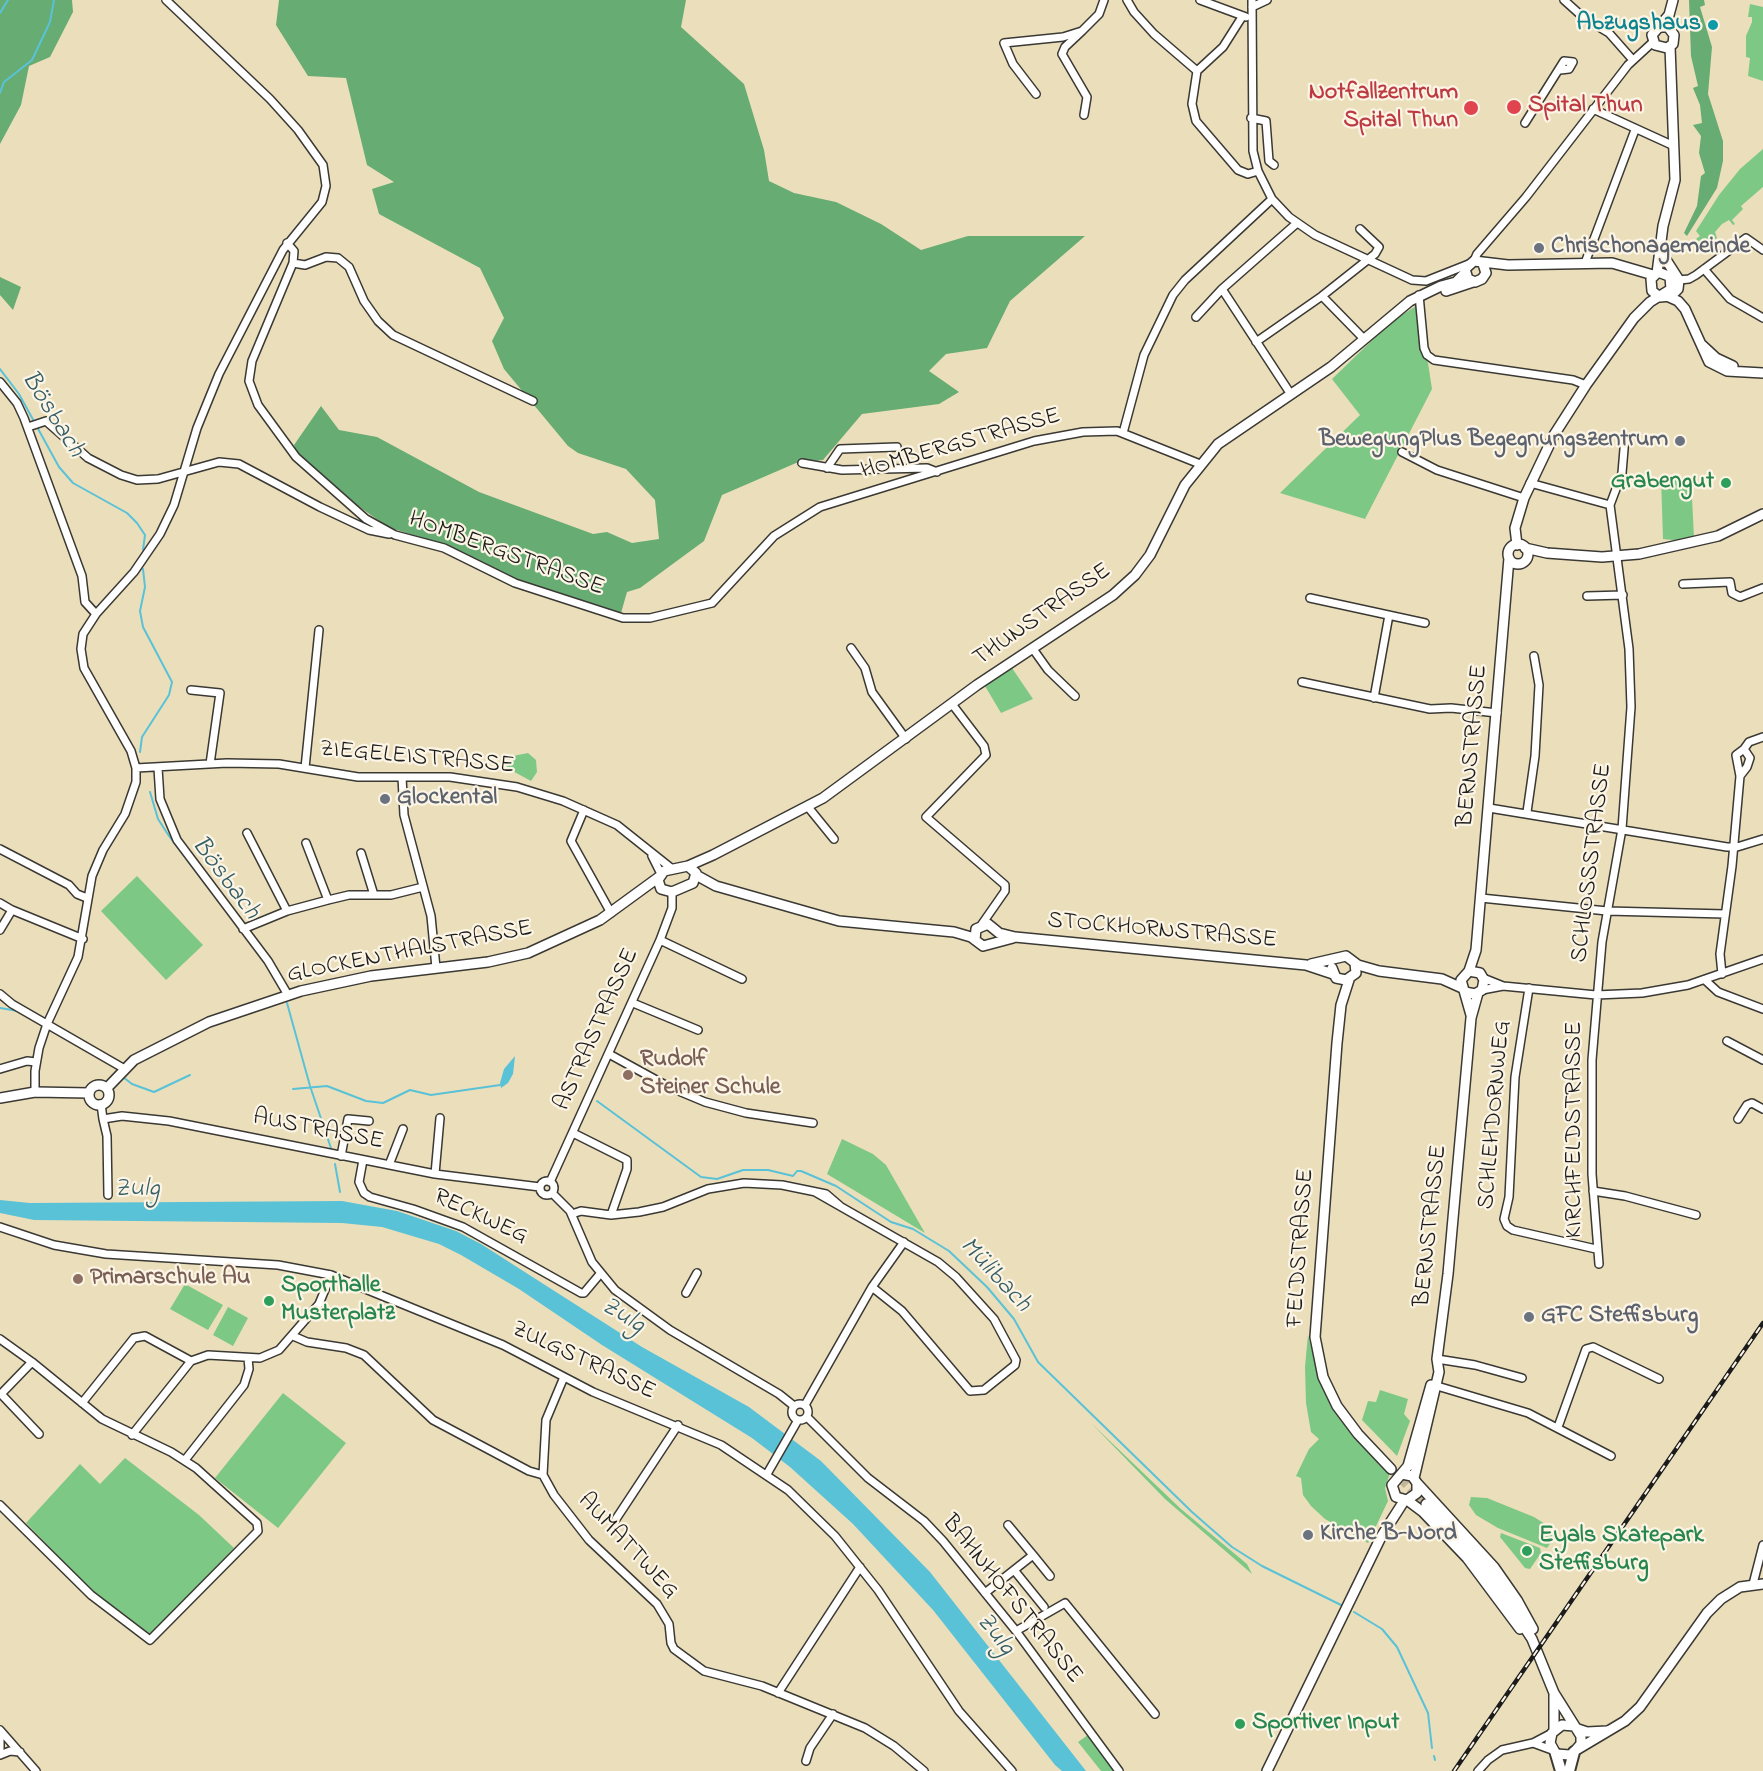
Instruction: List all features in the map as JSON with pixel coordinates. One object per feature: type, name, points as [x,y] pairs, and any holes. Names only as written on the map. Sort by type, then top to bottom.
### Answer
[{"type":"highway","points":[[1569,1771],[1576,1751]]},
{"type":"highway","points":[[1554,1752],[1561,1771]]},
{"type":"main road","points":[[1670,72],[1656,45],[1653,32],[1669,15],[1673,0]]},
{"type":"main road","points":[[1522,562],[1528,552],[1521,546],[1515,528],[1530,483],[1554,435],[1586,385],[1638,313],[1655,274],[1661,252],[1663,226],[1675,185],[1670,46],[1675,38],[1669,15]]},
{"type":"main road","points":[[1660,27],[1671,29]]},
{"type":"main road","points":[[1656,45],[1670,46]]},
{"type":"main road","points":[[1638,313],[1678,289],[1675,278],[1661,252]]},
{"type":"main road","points":[[1424,293],[1454,289],[1471,271],[1508,265],[1612,263],[1655,274],[1662,272],[1675,278]]},
{"type":"main road","points":[[1471,271],[1485,276],[1508,265]]},
{"type":"main road","points":[[1632,269],[1650,287],[1664,297],[1678,301],[1685,309],[1705,357],[1716,366],[1727,370],[1763,373]]},
{"type":"main road","name":"THUNSTRASSE","points":[[691,884],[693,871],[713,855],[808,807],[856,776],[952,704],[1109,598],[1135,575],[1156,545],[1177,500],[1200,464],[1225,438],[1331,367],[1424,293]]},
{"type":"main road","points":[[1701,344],[1716,358],[1732,366],[1763,368]]},
{"type":"main road","points":[[1547,553],[1522,562],[1509,558],[1510,549],[1521,546],[1547,553],[1617,557],[1705,540],[1736,530],[1763,514]]},
{"type":"main road","name":"BERNSTRASSE","points":[[1416,1481],[1437,1386],[1439,1368],[1437,1359],[1448,1274],[1471,1018],[1480,992],[1481,975],[1476,950],[1509,558]]},
{"type":"main road","name":"BERNSTRASSE","points":[[1508,581],[1522,562]]},
{"type":"main road","points":[[671,868],[693,871]]},
{"type":"main road","name":"GLOCKENTHALSTRASSE","points":[[123,1068],[183,1033],[288,995],[381,974],[488,962],[528,953],[611,913],[671,868]]},
{"type":"main road","name":"STOCKHORNSTRASSE","points":[[693,871],[716,886]]},
{"type":"main road","points":[[660,875],[661,889],[672,892],[691,884]]},
{"type":"main road","name":"STOCKHORNSTRASSE","points":[[691,884],[716,886],[839,921],[954,932],[986,928],[1015,937],[1306,965],[1346,956],[1355,963]]},
{"type":"main road","name":"GLOCKENTHALSTRASSE","points":[[640,892],[661,889]]},
{"type":"main road","points":[[975,940],[986,928],[994,941]]},
{"type":"main road","name":"STOCKHORNSTRASSE","points":[[954,932],[975,940],[983,946],[994,941],[1015,937]]},
{"type":"main road","name":"BERNSTRASSE","points":[[1471,1018],[1460,982],[1476,950]]},
{"type":"main road","name":"FELDSTRASSE","points":[[1334,960],[1334,976],[1341,1005]]},
{"type":"main road","points":[[1355,963],[1379,971],[1442,979],[1463,990],[1480,992]]},
{"type":"main road","name":"FELDSTRASSE","points":[[1355,963],[1352,978],[1341,1005],[1315,1337],[1323,1377],[1336,1406],[1391,1469]]},
{"type":"main road","name":"STOCKHORNSTRASSE","points":[[1306,965],[1334,976],[1352,978]]},
{"type":"main road","points":[[1352,978],[1379,971]]},
{"type":"main road","points":[[1442,979],[1466,973],[1481,975]]},
{"type":"main road","points":[[89,1093],[92,1102],[101,1104],[109,1098],[107,1088],[123,1068]]},
{"type":"main road","points":[[0,1098],[36,1092],[89,1093],[96,1085],[107,1088]]},
{"type":"main road","points":[[1381,1537],[1394,1495],[1393,1482],[1402,1474],[1413,1453],[1437,1359]]},
{"type":"main road","points":[[1402,1474],[1416,1481],[1471,1541],[1508,1587],[1531,1625],[1554,1693],[1582,1739],[1576,1751]]},
{"type":"main road","points":[[1267,1771],[1381,1537],[1405,1501],[1417,1493],[1416,1481]]},
{"type":"main road","points":[[1394,1495],[1423,1512],[1479,1572],[1544,1663]]},
{"type":"main road","points":[[1426,1504],[1465,1545],[1502,1590],[1525,1625],[1544,1663]]},
{"type":"main road","points":[[1554,1693],[1553,1732],[1550,1740],[1554,1752],[1570,1755],[1625,1721],[1640,1707],[1716,1604],[1734,1590],[1753,1584],[1763,1584]]},
{"type":"main road","points":[[1553,1732],[1562,1725],[1576,1727],[1587,1732],[1607,1731]]},
{"type":"street","points":[[36,1092],[36,1062],[47,1023],[72,972],[82,939],[87,898],[97,863],[129,807],[135,788],[136,768],[126,742],[84,668],[82,641],[87,626],[134,572],[156,542],[168,520],[186,471],[197,428],[219,374],[287,243],[322,202],[326,182],[323,165],[310,143],[276,105],[166,0]]},
{"type":"street","points":[[1084,114],[1086,97],[1062,54],[1065,47],[1099,14],[1104,0]]},
{"type":"street","points":[[1127,0],[1134,12],[1154,34],[1197,72]]},
{"type":"street","points":[[1200,0],[1242,17],[1252,17]]},
{"type":"street","points":[[1267,0],[1252,3],[1251,118],[1252,151],[1258,171],[1272,199],[1297,223],[1366,260],[1419,282],[1447,273],[1471,271]]},
{"type":"street","points":[[1564,0],[1584,18],[1609,33],[1632,59]]},
{"type":"street","points":[[1242,17],[1224,47],[1197,72],[1192,104],[1196,121],[1238,170],[1248,174],[1258,171]]},
{"type":"street","points":[[1036,94],[1013,64],[1004,43],[1064,37],[1082,31]]},
{"type":"street","points":[[1471,271],[1477,254],[1526,197],[1632,59],[1656,45]]},
{"type":"street","points":[[1525,123],[1560,70]]},
{"type":"street","points":[[1593,109],[1674,146]]},
{"type":"street","points":[[1251,118],[1266,121],[1269,161],[1274,165]]},
{"type":"street","points":[[1585,262],[1635,130]]},
{"type":"street","points":[[1123,433],[1144,355],[1173,296],[1191,275],[1272,199]]},
{"type":"street","points":[[1196,317],[1222,290],[1297,223]]},
{"type":"street","points":[[1256,342],[1322,296],[1379,247],[1360,229]]},
{"type":"street","points":[[1675,278],[1689,279],[1746,238],[1763,250]]},
{"type":"street","points":[[287,243],[294,251],[293,263],[305,265],[326,256],[338,258],[349,267],[364,301],[378,321],[393,335],[533,401]]},
{"type":"street","name":"HOMBERGSTRASSE","points":[[293,263],[252,361],[249,375],[251,389],[265,415],[296,457],[366,519],[395,535],[444,548],[515,584],[623,618],[650,618],[712,603],[774,537],[819,507],[1052,437],[1098,430],[1123,433],[1200,464]]},
{"type":"street","points":[[1704,269],[1730,299],[1763,318]]},
{"type":"street","points":[[1447,273],[1471,271]]},
{"type":"street","points":[[1222,290],[1290,393]]},
{"type":"street","points":[[1424,293],[1425,348],[1427,356],[1434,360],[1574,380],[1586,385]]},
{"type":"street","points":[[1322,296],[1364,339]]},
{"type":"street","points":[[0,382],[33,424],[81,576],[85,602],[96,614]]},
{"type":"street","points":[[33,424],[48,423],[88,458],[129,478],[151,481],[225,462],[239,464],[359,526],[395,535]]},
{"type":"street","points":[[1530,483],[1611,505],[1622,473],[1625,437]]},
{"type":"street","points":[[827,468],[840,449],[897,447]]},
{"type":"street","points":[[1402,452],[1440,471],[1524,498]]},
{"type":"street","points":[[802,463],[842,470],[927,468],[937,472]]},
{"type":"street","name":"SCHLOSSSTRASSE","points":[[1596,994],[1607,911],[1622,829],[1631,698],[1623,595],[1611,505]]},
{"type":"street","points":[[1683,584],[1730,582],[1732,593],[1740,597],[1763,588]]},
{"type":"street","points":[[1587,596],[1623,595]]},
{"type":"street","points":[[1310,598],[1425,623]]},
{"type":"street","points":[[1374,698],[1389,615]]},
{"type":"street","name":"ZIEGELEISTRASSE","points":[[305,768],[319,630]]},
{"type":"street","points":[[851,648],[866,668],[872,692],[906,739]]},
{"type":"street","points":[[1033,649],[1048,670],[1075,696]]},
{"type":"street","points":[[1527,812],[1538,706],[1538,676],[1534,656]]},
{"type":"street","points":[[1302,682],[1430,709],[1451,708],[1497,713]]},
{"type":"street","points":[[191,690],[220,693],[210,764]]},
{"type":"street","points":[[952,704],[984,746],[986,755],[926,817],[1004,882],[1006,889],[994,905],[986,928]]},
{"type":"street","points":[[1722,974],[1720,958],[1740,776],[1736,755],[1749,742],[1763,737]]},
{"type":"street","points":[[1740,776],[1750,758],[1744,748]]},
{"type":"street","name":"ZIEGELEISTRASSE","points":[[136,768],[210,764],[279,764],[358,777],[476,780],[539,793],[584,810],[617,825],[671,868]]},
{"type":"street","points":[[158,768],[160,799],[170,827],[272,968],[288,995]]},
{"type":"street","points":[[402,777],[404,815],[430,916],[436,968]]},
{"type":"street","points":[[808,807],[834,839]]},
{"type":"street","points":[[1489,807],[1733,848],[1763,838]]},
{"type":"street","points":[[584,810],[571,842],[611,913]]},
{"type":"street","points":[[246,833],[287,911]]},
{"type":"street","points":[[306,843],[328,900]]},
{"type":"street","points":[[0,849],[69,885],[77,894],[87,898]]},
{"type":"street","points":[[361,853],[374,895]]},
{"type":"street","name":"ZIEGELEISTRASSE","points":[[651,853],[660,875]]},
{"type":"street","points":[[243,929],[287,911],[328,900],[350,895],[391,895],[423,886]]},
{"type":"street","name":"ASTRASTRASSE","points":[[550,1182],[660,940],[672,908],[672,892]]},
{"type":"street","points":[[1481,898],[1607,911],[1725,914]]},
{"type":"street","points":[[0,903],[82,939]]},
{"type":"street","points":[[0,930],[12,910]]},
{"type":"street","points":[[660,940],[742,979]]},
{"type":"street","points":[[1480,992],[1503,986],[1596,994],[1651,992],[1705,980],[1763,959]]},
{"type":"street","points":[[1481,975],[1503,986]]},
{"type":"street","points":[[1705,980],[1718,992],[1763,1009]]},
{"type":"street","name":"SCHLEHDORNWEG","points":[[1529,988],[1515,1077],[1509,1197],[1504,1219],[1507,1226],[1513,1230],[1596,1249]]},
{"type":"street","points":[[0,994],[123,1068]]},
{"type":"street","name":"KIRCHFELDSTRASSE","points":[[1596,994],[1591,1096],[1593,1191],[1599,1264]]},
{"type":"street","points":[[633,1003],[698,1030]]},
{"type":"street","points":[[1726,1041],[1763,1060]]},
{"type":"street","points":[[609,1054],[669,1087],[705,1102],[746,1113],[813,1123]]},
{"type":"street","points":[[0,1068],[27,1061],[36,1062]]},
{"type":"street","points":[[1738,1119],[1747,1105],[1752,1103],[1763,1109]]},
{"type":"street","points":[[101,1104],[107,1136],[108,1195]]},
{"type":"street","name":"AUSTRASSE","points":[[103,1119],[122,1116],[170,1121],[435,1174],[540,1187]]},
{"type":"street","points":[[435,1174],[440,1118]]},
{"type":"street","points":[[341,1156],[348,1119],[369,1121]]},
{"type":"street","points":[[389,1165],[403,1130]]},
{"type":"street","points":[[573,1133],[627,1160],[627,1168],[611,1215]]},
{"type":"street","name":"RECKWEG","points":[[363,1160],[359,1182],[364,1193],[370,1197],[463,1227],[581,1293],[584,1293],[600,1274]]},
{"type":"street","points":[[544,1182],[550,1182],[554,1187],[552,1193],[544,1194],[540,1187],[544,1182]]},
{"type":"street","points":[[572,1214],[581,1211],[611,1215],[653,1209],[708,1189],[733,1184],[773,1183],[815,1192],[938,1262],[966,1286],[994,1319],[1016,1360],[1015,1365],[984,1390],[970,1391],[902,1311],[872,1287]]},
{"type":"street","points":[[1593,1191],[1625,1196],[1696,1215]]},
{"type":"street","points":[[552,1193],[572,1214],[588,1255],[600,1274],[615,1290],[647,1315],[779,1394],[794,1406],[805,1405]]},
{"type":"street","name":"ZULGSTRASSE","points":[[0,1227],[48,1243],[106,1254],[278,1265],[332,1275],[503,1345],[608,1399],[678,1425],[728,1449],[767,1474],[815,1514],[860,1567],[959,1711],[985,1744],[1012,1771]]},
{"type":"street","points":[[805,1405],[872,1287],[904,1242]]},
{"type":"street","points":[[686,1293],[697,1273]]},
{"type":"street","points":[[132,1435],[191,1361],[208,1355],[248,1358],[269,1356],[293,1336],[319,1304],[332,1275]]},
{"type":"street","points":[[82,1402],[134,1338],[145,1336],[191,1361]]},
{"type":"street","points":[[293,1336],[307,1342],[346,1348],[364,1355],[433,1420],[529,1471],[543,1475],[546,1420],[564,1377]]},
{"type":"street","points":[[0,1340],[32,1362],[102,1419],[185,1460],[257,1523],[258,1531],[150,1640],[91,1595],[0,1505]]},
{"type":"street","points":[[1558,1427],[1586,1348],[1593,1347],[1659,1379]]},
{"type":"street","points":[[185,1460],[237,1396],[249,1369],[248,1358]]},
{"type":"street","points":[[1437,1359],[1475,1365],[1522,1378]]},
{"type":"street","points":[[32,1362],[1,1394],[39,1434]]},
{"type":"street","points":[[1437,1386],[1523,1411],[1611,1456]]},
{"type":"street","points":[[767,1474],[798,1420],[807,1417],[809,1410],[805,1405]]},
{"type":"street","points":[[794,1406],[792,1414],[798,1420]]},
{"type":"street","name":"BAHNHOFSTRASSE","points":[[807,1417],[868,1478],[933,1530],[986,1593],[1119,1771]]},
{"type":"street","points":[[616,1519],[678,1425]]},
{"type":"street","name":"AUMATTWEG","points":[[543,1475],[554,1495],[589,1540],[657,1604],[669,1624],[670,1643],[679,1654],[704,1671],[732,1677],[833,1714],[885,1740],[924,1771]]},
{"type":"street","points":[[1008,1525],[1050,1576]]},
{"type":"street","points":[[1753,1584],[1762,1550]]},
{"type":"street","points":[[986,1593],[1033,1555]]},
{"type":"street","points":[[778,1693],[860,1567]]},
{"type":"street","points":[[1014,1570],[1044,1607]]},
{"type":"street","points":[[1016,1632],[1065,1603],[1155,1714]]},
{"type":"street","points":[[806,1761],[810,1748],[833,1714]]},
{"type":"street","points":[[0,1730],[36,1771]]},
{"type":"street","points":[[1478,1771],[1502,1750],[1533,1743],[1553,1732]]},
{"type":"street","points":[[0,1737],[0,1749]]},
{"type":"street","points":[[1533,1743],[1554,1752]]},
{"type":"street","points":[[0,1755],[10,1751],[20,1752]]},
{"type":"green space","points":[[0,0],[72,0],[73,12],[50,57],[29,66],[21,105],[0,144]]},
{"type":"green space","points":[[279,0],[686,0],[681,27],[744,84],[764,150],[769,181],[794,193],[836,202],[881,224],[921,250],[968,236],[1085,236],[1010,301],[987,348],[946,354],[929,371],[959,392],[939,404],[862,414],[823,460],[796,463],[722,495],[704,541],[640,588],[627,592],[621,613],[516,581],[447,546],[388,527],[338,492],[297,454],[294,445],[321,406],[339,430],[377,437],[479,492],[593,534],[607,532],[632,543],[659,539],[655,500],[626,469],[578,453],[568,446],[504,369],[492,341],[504,318],[480,268],[379,214],[372,189],[394,182],[367,165],[346,78],[308,76],[276,25]]},
{"type":"green space","points":[[1689,0],[1704,0],[1705,5],[1700,7],[1712,47],[1708,94],[1723,141],[1723,161],[1717,188],[1687,236],[1684,233],[1697,206],[1701,176],[1705,173],[1699,153],[1701,136],[1693,125],[1702,123],[1700,105],[1693,88],[1698,86],[1691,56]]},
{"type":"green space","points":[[1750,4],[1763,7],[1763,81],[1748,76],[1750,58],[1746,57],[1746,36],[1752,22],[1752,17],[1748,17]]},
{"type":"green space","points":[[1763,149],[1763,187],[1741,206],[1743,209],[1732,220],[1735,224],[1733,225],[1729,220],[1722,224],[1715,232],[1717,238],[1705,247],[1704,241],[1701,243],[1696,239],[1700,236],[1696,231],[1719,195],[1740,169]]},
{"type":"green space","points":[[0,277],[21,287],[13,310],[0,295]]},
{"type":"green space","points":[[1416,306],[1421,345],[1428,363],[1432,389],[1365,519],[1280,493],[1360,415],[1332,379],[1391,322]]},
{"type":"green space","name":"Grabengut","points":[[1691,477],[1694,538],[1682,538],[1682,541],[1663,539],[1661,478]]},
{"type":"green space","points":[[1012,668],[1033,699],[1001,713],[985,686]]},
{"type":"green space","points":[[528,753],[536,760],[537,772],[531,781],[507,768],[508,757]]},
{"type":"green space","points":[[137,876],[203,945],[166,980],[101,911]]},
{"type":"green space","points":[[842,1139],[873,1154],[886,1165],[925,1233],[827,1174]]},
{"type":"green space","points":[[185,1284],[223,1305],[208,1330],[170,1309]]},
{"type":"green space","points":[[228,1307],[248,1318],[233,1346],[213,1335]]},
{"type":"green space","points":[[1308,1335],[1318,1375],[1334,1409],[1353,1435],[1390,1473],[1385,1488],[1388,1501],[1368,1543],[1325,1519],[1311,1506],[1303,1495],[1301,1478],[1296,1476],[1309,1449],[1319,1439],[1311,1432],[1306,1403],[1305,1367]]},
{"type":"green space","points":[[1380,1390],[1408,1399],[1404,1414],[1410,1421],[1397,1456],[1362,1420],[1368,1401],[1376,1402]]},
{"type":"green space","points":[[283,1393],[346,1443],[278,1528],[215,1478]]},
{"type":"green space","points":[[1091,1423],[1181,1509],[1247,1564],[1252,1574],[1165,1499]]},
{"type":"green space","points":[[125,1458],[199,1515],[234,1548],[151,1634],[143,1631],[93,1592],[26,1523],[80,1464],[100,1484]]},
{"type":"green space","points":[[1471,1497],[1487,1498],[1534,1517],[1558,1532],[1547,1548],[1498,1528],[1476,1515],[1469,1505]]},
{"type":"green space","name":"Eyals Skatepark Steffisburg","points":[[1501,1533],[1540,1548],[1541,1553],[1530,1569],[1525,1568],[1500,1537]]},
{"type":"green space","points":[[1088,1735],[1115,1771],[1101,1771],[1078,1742]]},
{"type":"water","points":[[515,1056],[513,1074],[508,1083],[501,1088],[504,1069]]},
{"type":"water","points":[[0,1200],[30,1203],[342,1201],[397,1211],[456,1231],[481,1244],[642,1347],[749,1407],[821,1461],[930,1572],[1086,1771],[1062,1771],[1055,1765],[933,1610],[853,1524],[790,1467],[752,1438],[602,1345],[519,1289],[461,1255],[439,1244],[382,1227],[342,1223],[34,1220],[0,1213]]},
{"type":"waterway","points":[[0,13],[8,0]]},
{"type":"waterway","name":"Bösbach","points":[[0,93],[4,82],[32,60],[50,22],[54,0]]},
{"type":"waterway","name":"Bösbach","points":[[0,369],[19,394],[59,467],[73,483],[127,513],[145,535],[143,550]]},
{"type":"waterway","name":"Bösbach","points":[[140,752],[142,737],[169,695],[172,682],[143,627],[140,611],[145,587],[143,569]]},
{"type":"waterway","name":"Bösbach","points":[[150,792],[158,819],[232,919]]},
{"type":"waterway","name":"Bösbach","points":[[238,926],[268,967]]},
{"type":"waterway","name":"Bösbach","points":[[287,1003],[310,1086],[332,1151]]},
{"type":"waterway","name":"Mülibach","points":[[0,1008],[18,1011]]},
{"type":"waterway","name":"Mülibach","points":[[123,1077],[132,1084],[154,1092],[190,1075]]},
{"type":"waterway","name":"Mülibach","points":[[293,1089],[327,1086],[366,1101],[383,1103],[410,1090],[431,1095],[500,1085]]},
{"type":"waterway","name":"Mülibach","points":[[597,1101],[701,1177],[717,1179],[743,1170],[768,1170],[793,1176],[797,1171],[801,1171],[836,1186],[891,1222],[913,1229],[949,1251],[987,1287],[1014,1319],[1038,1362],[1192,1512],[1232,1547],[1262,1566],[1341,1605]]},
{"type":"waterway","name":"Bösbach","points":[[335,1164],[340,1192]]},
{"type":"waterway","name":"Mülibach","points":[[1354,1612],[1382,1629],[1397,1647],[1428,1713],[1432,1748]]},
{"type":"waterway","name":"Mülibach","points":[[1434,1756],[1435,1760]]},
{"type":"tunnel","points":[[1391,1469],[1426,1504]]},
{"type":"railway","points":[[1454,1771],[1763,1323]]},
{"type":"place","name":"Abzugshaus","points":[[1713,25]]},
{"type":"place","name":"Spital Thun","points":[[1514,107]]},
{"type":"place","name":"Notfallzentrum Spital Thun","points":[[1471,108]]},
{"type":"place","name":"Chrischonagemeinde","points":[[1539,248]]},
{"type":"place","name":"BewegungPlus Begegnungszentrum","points":[[1680,441]]},
{"type":"place","name":"Grabengut","points":[[1726,483]]},
{"type":"place","name":"Glockental","points":[[385,799]]},
{"type":"place","name":"Rudolf Steiner Schule","points":[[628,1075]]},
{"type":"place","name":"Primarschule Au","points":[[78,1279]]},
{"type":"place","name":"Sporthalle Musterplatz","points":[[269,1301]]},
{"type":"place","name":"GFC Steffisburg","points":[[1529,1317]]},
{"type":"place","name":"Kirche B-Nord","points":[[1308,1535]]},
{"type":"place","name":"Eyals Skatepark Steffisburg","points":[[1527,1551]]},
{"type":"place","name":"Sportiver Input","points":[[1240,1724]]},
{"type":"water label","name":"Zulg","points":[[137,1191]]},
{"type":"water label","name":"Zulg","points":[[622,1317]]},
{"type":"water label","name":"Zulg","points":[[994,1635]]}]
